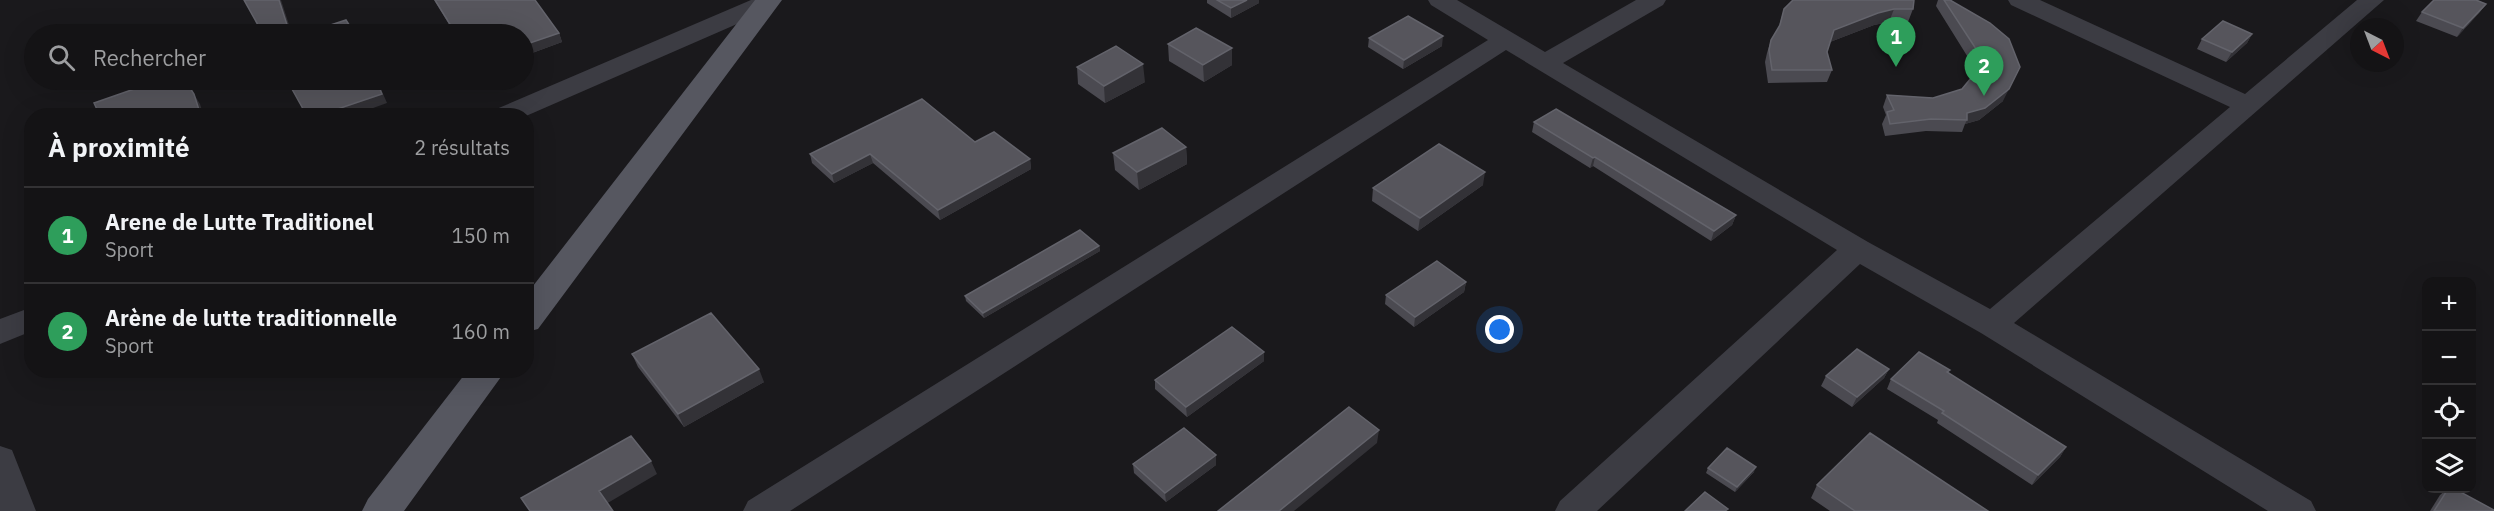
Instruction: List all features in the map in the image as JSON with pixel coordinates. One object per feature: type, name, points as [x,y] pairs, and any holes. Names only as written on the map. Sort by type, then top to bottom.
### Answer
[{"type":"main road","points":[[534,309],[768,1]]},
{"type":"main road","points":[[382,511],[482,378]]},
{"type":"street","points":[[1440,0],[1857,249],[1992,325],[2298,511]]},
{"type":"street","points":[[1546,62],[1654,0]]},
{"type":"street","points":[[2020,0],[2249,106]]},
{"type":"street","points":[[1992,325],[2372,0]]},
{"type":"street","points":[[521,108],[768,1]]},
{"type":"street","points":[[760,511],[1507,39]]},
{"type":"street","points":[[1573,511],[1857,249]]},
{"type":"street","points":[[0,332],[24,322]]},
{"type":"street","points":[[0,460],[18,511]]},
{"type":"building","points":[[244,0],[279,0],[287,24],[257,24]]},
{"type":"building","points":[[435,0],[535,0],[559,33],[534,42],[534,24],[450,24]]},
{"type":"building","points":[[1217,0],[1247,0],[1231,8]]},
{"type":"building","points":[[1793,0],[1914,0],[1913,9],[1894,9],[1878,13],[1834,30],[1827,52],[1832,70],[1772,70],[1769,50],[1771,40],[1780,25],[1784,9]]},
{"type":"building","points":[[1944,0],[1950,0],[1990,23],[2009,39],[2020,67],[2009,89],[1985,108],[1967,113],[1967,120],[1931,119],[1890,124],[1887,112],[1894,110],[1887,95],[1933,98],[1962,89],[1976,72],[1980,55]]},
{"type":"building","points":[[2434,0],[2476,0],[2486,4],[2463,28],[2422,12]]},
{"type":"building","points":[[1408,16],[1443,36],[1404,60],[1369,38]]},
{"type":"building","points":[[346,20],[349,24],[334,24]]},
{"type":"building","points":[[2223,21],[2252,34],[2232,52],[2202,39]]},
{"type":"building","points":[[1196,28],[1232,48],[1203,65],[1168,44]]},
{"type":"building","points":[[1116,46],[1143,64],[1104,86],[1077,67]]},
{"type":"building","points":[[131,90],[191,90],[198,108],[96,108],[94,103]]},
{"type":"building","points":[[293,90],[380,90],[382,94],[341,108],[303,108]]},
{"type":"building","points":[[922,99],[975,142],[994,132],[1030,159],[938,210],[870,154],[832,174],[810,154]]},
{"type":"building","points":[[1556,109],[1736,215],[1714,231],[1534,122]]},
{"type":"building","points":[[1162,128],[1186,147],[1137,172],[1113,153]]},
{"type":"building","points":[[1439,144],[1485,172],[1420,218],[1373,188]]},
{"type":"building","points":[[1080,230],[1099,246],[983,313],[965,296]]},
{"type":"building","points":[[1437,261],[1466,282],[1415,317],[1386,295]]},
{"type":"building","points":[[711,313],[759,369],[678,414],[632,354]]},
{"type":"building","points":[[1232,327],[1264,352],[1186,407],[1155,380]]},
{"type":"building","points":[[1857,349],[1889,369],[1857,397],[1826,376]]},
{"type":"building","points":[[1919,352],[2066,447],[2038,475],[1942,413],[1944,411],[1891,379]]},
{"type":"building","points":[[1349,407],[1379,430],[1279,511],[1218,511]]},
{"type":"building","points":[[1184,428],[1216,455],[1165,493],[1133,464]]},
{"type":"building","points":[[1870,433],[1988,511],[1855,511],[1817,485]]},
{"type":"building","points":[[631,436],[651,461],[599,491],[613,511],[530,511],[521,498]]},
{"type":"building","points":[[1727,448],[1756,467],[1737,487],[1708,468]]},
{"type":"building","points":[[1705,492],[1728,509],[1725,511],[1685,511]]},
{"type":"building","points":[[2445,493],[2462,493],[2494,510],[2494,511],[2434,511]]},
{"type":"place","name":"Arene de Lutte Traditionel","points":[[1896,67]]},
{"type":"place","name":"Arène de lutte traditionnelle","points":[[1984,96]]}]
